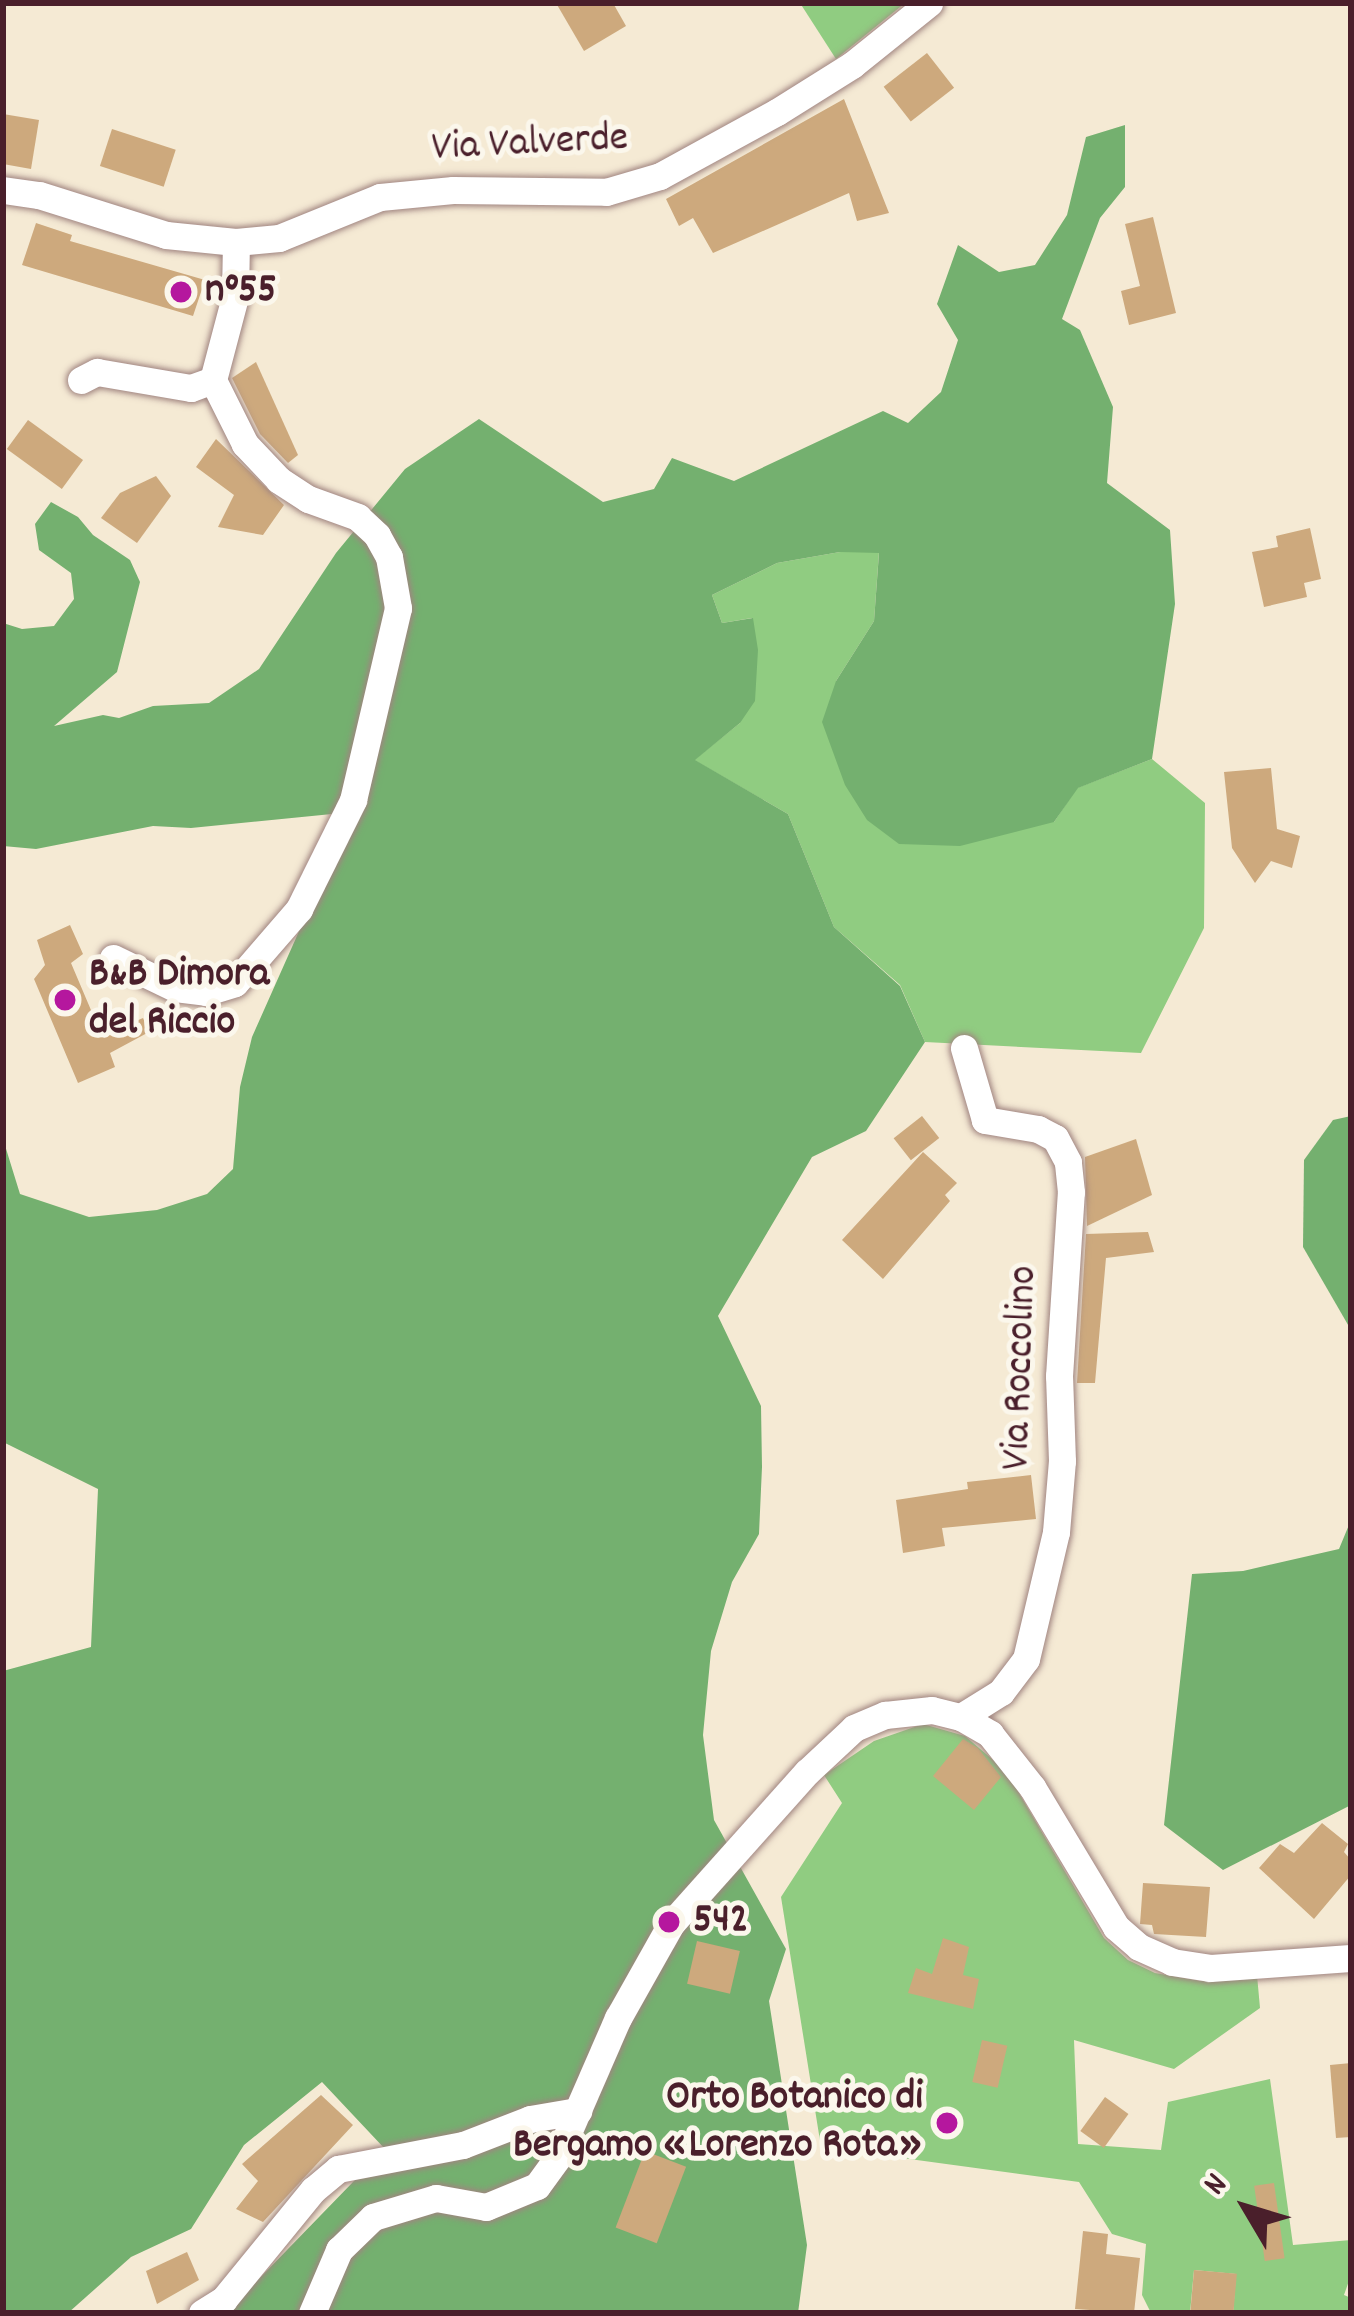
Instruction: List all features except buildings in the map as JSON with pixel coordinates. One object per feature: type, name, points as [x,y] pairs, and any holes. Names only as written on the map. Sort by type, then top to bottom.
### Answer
[{"type":"street","name":"Via Valverde","points":[[3,190],[38,195],[166,235],[236,242],[280,238],[380,197],[453,190],[606,192],[644,184],[852,65],[929,3]]},
{"type":"street","points":[[112,958],[175,988],[206,992],[235,983],[299,910],[360,782],[398,608],[388,557],[377,535],[358,517],[308,499],[279,479],[245,444],[213,380],[235,297],[236,242]]},
{"type":"street","points":[[81,380],[97,372],[191,388],[213,380]]},
{"type":"street","name":"Via Roccolino","points":[[961,1717],[1001,1692],[1026,1659],[1056,1532],[1062,1461],[1059,1376],[1071,1192],[1068,1162],[1055,1138],[1038,1129],[985,1120],[964,1048]]},
{"type":"street","points":[[312,2313],[339,2250],[373,2217],[436,2198],[486,2206],[537,2186],[557,2158],[618,2018],[661,1938],[697,1890],[807,1772],[854,1727],[885,1715],[921,1709],[961,1717],[990,1734],[1032,1787],[1116,1927],[1139,1948],[1172,1962],[1210,1968],[1351,1958]]},
{"type":"street","points":[[202,2313],[224,2299],[314,2190],[338,2169],[463,2145],[530,2119],[578,2111]]},
{"type":"green space","points":[[800,3],[905,3],[836,59]]},
{"type":"green space","points":[[1125,125],[1125,187],[1100,218],[1062,319],[1080,330],[1113,407],[1107,483],[1170,530],[1175,604],[1152,759],[1078,788],[1054,822],[960,846],[899,844],[867,820],[845,785],[822,722],[836,681],[874,621],[879,553],[840,552],[777,563],[712,595],[722,623],[753,618],[758,650],[755,701],[740,723],[695,760],[788,814],[834,927],[900,986],[925,1042],[866,1131],[812,1157],[718,1316],[761,1406],[762,1467],[759,1534],[732,1582],[711,1651],[703,1735],[714,1820],[786,1949],[769,2001],[807,2245],[798,2313],[226,2313],[385,2149],[322,2082],[244,2145],[191,2229],[131,2257],[68,2313],[3,2313],[3,1671],[91,1647],[98,1489],[3,1442],[3,1139],[20,1194],[89,1217],[157,1210],[207,1194],[233,1169],[240,1087],[252,1037],[304,920],[332,814],[191,828],[153,826],[36,849],[3,846],[3,623],[22,629],[54,626],[74,599],[71,573],[39,550],[35,524],[51,502],[78,517],[93,535],[130,560],[140,582],[117,672],[54,726],[103,715],[119,718],[153,706],[209,703],[259,669],[336,553],[405,469],[479,419],[603,502],[654,489],[672,458],[734,481],[883,411],[908,423],[941,392],[958,340],[937,304],[958,245],[999,272],[1035,265],[1067,215],[1086,137]]},
{"type":"green space","points":[[840,552],[879,552],[874,621],[836,681],[1054,822],[1077,788],[1152,759],[1205,803],[1204,928],[1141,1053],[925,1042],[900,985],[834,927],[788,814],[694,760],[740,723],[752,618],[722,623],[712,595],[777,563]]},
{"type":"green space","points":[[1351,1116],[1351,1330],[1303,1247],[1304,1160],[1333,1120]]},
{"type":"green space","points":[[1351,1520],[1351,1805],[1223,1870],[1164,1825],[1192,1574],[1243,1571],[1339,1549]]},
{"type":"green space","points":[[923,1724],[965,1736],[1006,1771],[1104,1938],[1128,1960],[1155,1973],[1201,1981],[1257,1975],[1260,2008],[1174,2069],[1074,2040],[1078,2144],[1161,2150],[1168,2102],[1270,2079],[1293,2245],[1351,2240],[1351,2275],[1344,2295],[1351,2298],[1351,2313],[1233,2313],[1236,2274],[1194,2270],[1190,2313],[1151,2313],[1142,2295],[1146,2244],[1112,2234],[1079,2182],[821,2147],[781,1897],[842,1803],[824,1775],[874,1741]]},
{"type":"place","name":"n°55","points":[[181,292]]},
{"type":"place","name":"B&B Dimora del Riccio","points":[[65,1000]]},
{"type":"place","name":"542","points":[[669,1922]]},
{"type":"place","name":"Orto Botanico di Bergamo «Lorenzo Rota»","points":[[947,2123]]}]
